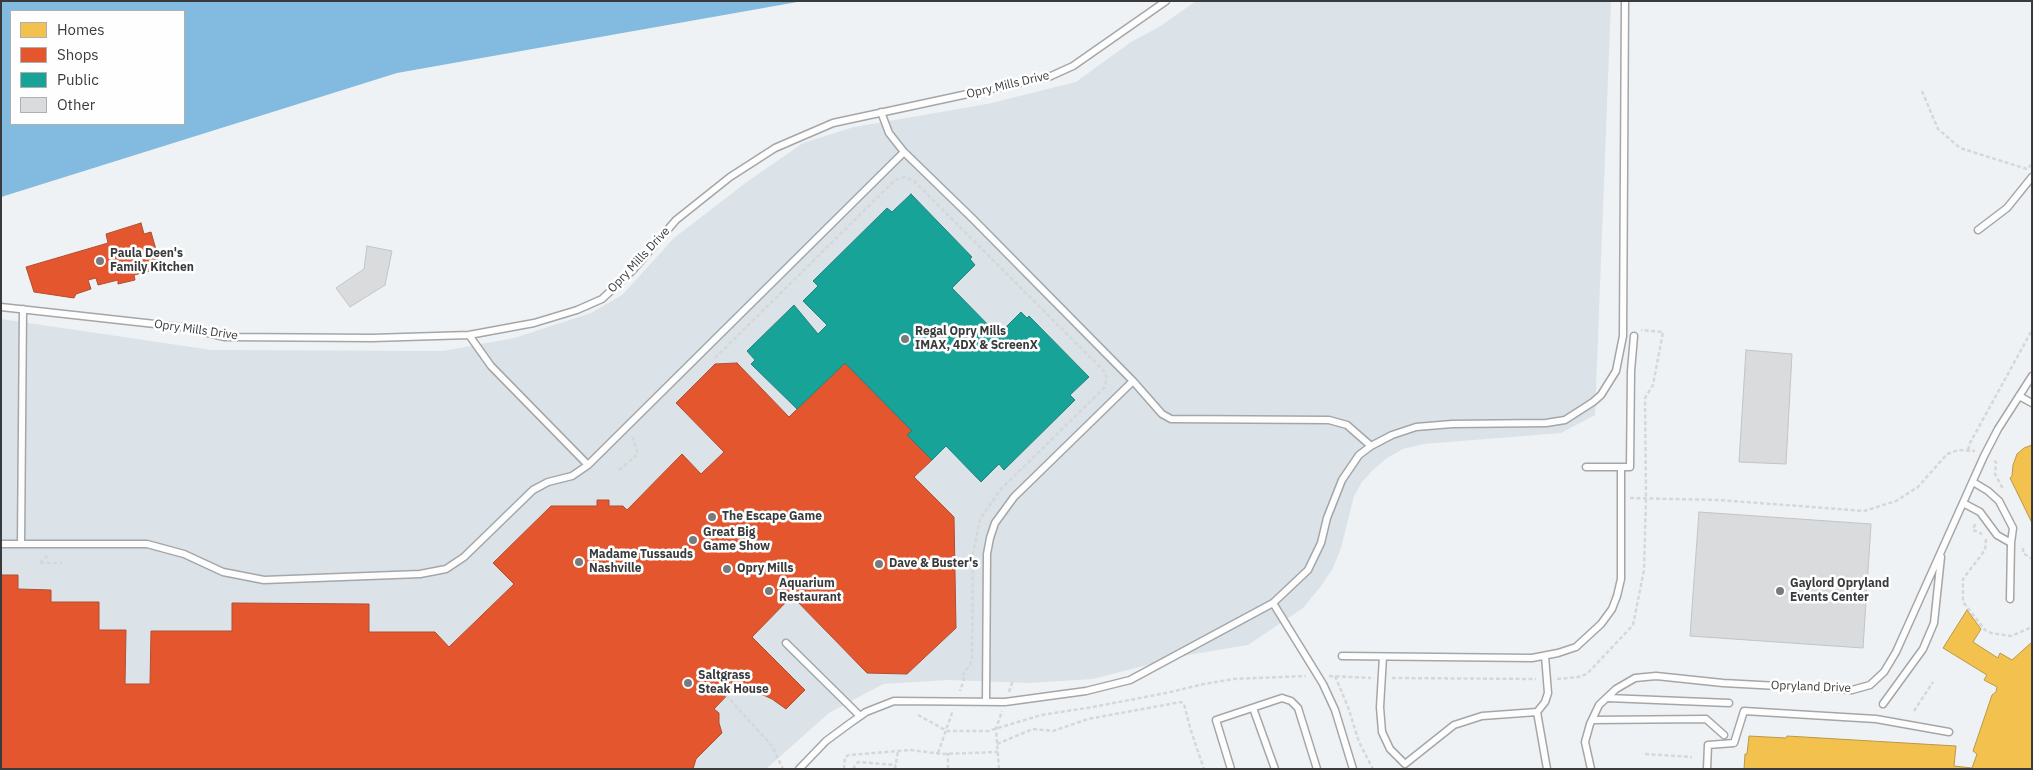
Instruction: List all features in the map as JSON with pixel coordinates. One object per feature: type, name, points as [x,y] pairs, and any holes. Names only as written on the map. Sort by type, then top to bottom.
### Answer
[{"type":"lane","name":"Opry Mills Drive","points":[[1,307],[182,328],[225,337],[374,338],[469,335],[534,323],[577,310],[602,298],[632,270],[676,220],[730,177],[775,148],[833,123],[1051,76],[1073,66],[1166,1]]},
{"type":"lane","points":[[799,769],[826,741],[860,716],[894,701],[1005,702],[1086,691],[1130,680],[1273,602],[1308,570],[1321,543],[1327,518],[1342,480],[1359,455],[1371,446],[1392,435],[1416,427],[1452,424],[1546,423],[1565,420],[1593,402],[1609,384],[1616,372],[1621,354],[1623,328],[1625,1]]},
{"type":"lane","points":[[881,112],[889,133],[904,152],[1133,381],[1162,414],[1171,419],[1329,420],[1347,425],[1371,446]]},
{"type":"lane","points":[[1,544],[147,544],[176,552],[224,572],[264,580],[420,574],[446,569],[464,557],[534,490],[548,482],[572,476],[588,465],[904,152]]},
{"type":"lane","points":[[1978,230],[2007,208],[2032,177]]},
{"type":"lane","points":[[21,544],[23,309]]},
{"type":"lane","points":[[469,335],[498,372],[588,465]]},
{"type":"lane","points":[[1586,467],[1630,467],[1631,371],[1634,336]]},
{"type":"lane","name":"Opryland Drive","points":[[1591,769],[1585,742],[1599,705],[1616,689],[1635,678],[1656,676],[1723,683],[1852,690],[1870,685],[1884,672],[1896,652],[1984,456],[1998,429],[2032,376]]},
{"type":"lane","points":[[986,702],[987,554],[995,523],[1014,497],[1133,381]]},
{"type":"lane","points":[[2025,386],[2032,390]]},
{"type":"lane","points":[[2019,396],[2032,403]]},
{"type":"lane","points":[[1342,656],[1532,658],[1576,647],[1590,636],[1612,609],[1617,596],[1621,579],[1622,467]]},
{"type":"lane","points":[[1972,482],[1988,491],[1998,501],[2013,528],[2010,599]]},
{"type":"lane","points":[[1963,503],[1980,512],[1997,535],[2011,543]]},
{"type":"lane","points":[[1883,704],[1923,649],[1934,623],[1941,551]]},
{"type":"lane","points":[[1273,602],[1318,676],[1335,710],[1353,769]]},
{"type":"lane","points":[[786,643],[860,716]]},
{"type":"lane","points":[[1382,656],[1380,706],[1382,732],[1390,749],[1407,766],[1454,726],[1482,716],[1537,712],[1545,702],[1548,693],[1545,656]]},
{"type":"lane","points":[[1231,769],[1216,720],[1282,698],[1291,701],[1298,708],[1317,769]]},
{"type":"lane","points":[[1608,698],[1730,704]]},
{"type":"lane","points":[[1253,708],[1275,769]]},
{"type":"lane","points":[[1707,769],[1708,745],[1734,743],[1744,711],[1876,719],[1948,732]]},
{"type":"lane","points":[[1537,712],[1547,769]]},
{"type":"lane","points":[[1592,720],[1706,719],[1724,735]]},
{"type":"path","points":[[1922,91],[1938,129],[1960,148],[2027,169],[2032,164]]},
{"type":"path","points":[[715,358],[895,180],[905,177],[918,186],[1104,371],[1107,379],[1104,388],[1001,489],[980,519],[973,554],[971,663],[962,676],[964,679],[938,753]]},
{"type":"path","points":[[918,715],[947,731],[988,731],[1042,715],[1093,707],[1234,679],[1335,676],[1566,679],[1586,674],[1633,625],[1644,570],[1646,498],[1645,398],[1653,385],[1663,332],[1623,328]]},
{"type":"path","points":[[1968,450],[1970,443],[2032,330]]},
{"type":"path","points":[[1621,498],[1719,500],[1864,511],[1896,501],[1918,487],[1947,454],[1959,450],[1968,450],[1996,462]]},
{"type":"path","points":[[619,470],[638,454]]},
{"type":"path","points":[[1985,550],[1963,579],[1963,602],[1985,630],[1991,633],[2012,636],[2032,627]]},
{"type":"path","points":[[40,563],[62,563]]},
{"type":"path","points":[[1335,676],[1348,707],[1359,742],[1373,769]]},
{"type":"path","points":[[999,769],[996,729],[1013,680]]},
{"type":"path","points":[[1914,711],[1933,682]]},
{"type":"path","points":[[726,696],[772,746],[784,769]]},
{"type":"path","points":[[997,744],[1033,729],[1053,731],[1073,722],[1181,702],[1184,704],[1204,769]]},
{"type":"path","points":[[844,769],[845,758],[848,755],[912,750],[938,753],[998,752]]},
{"type":"path","points":[[895,769],[898,751]]},
{"type":"path","points":[[948,753],[948,769]]},
{"type":"path","points":[[868,754],[869,762]]},
{"type":"path","points":[[1645,754],[1692,757]]},
{"type":"path","points":[[853,769],[858,762],[896,764]]},
{"type":"shaded area","name":"Opry Mills","points":[[1196,1],[1611,1],[1595,415],[1561,433],[1424,444],[1403,449],[1387,458],[1362,482],[1354,496],[1341,548],[1333,568],[1321,586],[1303,608],[1248,645],[1182,656],[1093,679],[1029,683],[948,680],[883,684],[829,713],[766,769],[1,769],[1,319],[212,350],[443,351],[514,338],[591,313],[622,295],[674,238],[748,181],[803,143],[854,127],[987,104],[1076,82],[1131,42],[1159,27]]},
{"type":"water","points":[[1,1],[803,1],[397,73],[1,197]]},
{"type":"building: Homes","points":[[2032,445],[2032,523],[2010,478],[2017,454],[2024,448]]},
{"type":"building: Homes","points":[[1967,610],[1981,629],[1973,642],[1998,658],[2000,653],[2012,660],[2032,642],[2032,769],[1744,769],[1749,736],[1786,738],[1787,736],[1956,746],[1954,766],[1972,768],[1977,754],[1973,751],[1992,695],[1996,692],[1997,687],[1984,680],[1987,675],[1943,648]]},
{"type":"building: Shops","name":"Paula Deen's Family Kitchen","points":[[141,223],[144,234],[151,232],[159,260],[152,262],[154,270],[134,275],[135,280],[118,284],[118,280],[98,285],[96,278],[88,280],[91,289],[76,294],[74,298],[34,292],[26,267],[108,243],[106,234]]},
{"type":"building: Shops","name":"Opry Mills","points":[[737,363],[789,417],[845,363],[912,431],[907,435],[932,460],[914,477],[954,517],[956,628],[907,674],[867,673],[792,596],[752,637],[805,690],[786,709],[759,693],[741,691],[736,686],[714,709],[719,713],[722,733],[696,759],[693,769],[1,769],[1,575],[18,575],[18,589],[51,590],[51,602],[99,602],[99,630],[126,630],[125,684],[150,684],[151,631],[232,631],[232,603],[369,604],[369,632],[435,632],[449,647],[514,584],[493,563],[551,506],[597,506],[597,500],[609,500],[609,506],[623,506],[627,510],[682,454],[701,474],[724,452],[676,403],[715,364]]},
{"type":"building: Public","name":"Regal Opry Mills IMAX, 4DX & ScreenX","points":[[911,194],[972,257],[970,259],[975,265],[952,288],[998,335],[1021,312],[1027,318],[1029,316],[1089,377],[1070,395],[1075,400],[1004,470],[999,464],[981,482],[946,446],[932,460],[907,435],[912,431],[845,363],[797,409],[751,364],[755,360],[747,351],[794,305],[818,334],[827,325],[803,301],[818,286],[813,281],[887,208],[892,212]]},
{"type":"building: Other","points":[[367,246],[392,251],[385,285],[350,307],[336,288],[364,269]]},
{"type":"building: Other","points":[[1746,350],[1792,354],[1786,464],[1739,462]]},
{"type":"building: Other","name":"Gaylord Opryland Events Center","points":[[1699,512],[1871,524],[1863,648],[1690,636]]},
{"type":"place","name":"Paula Deen's Family Kitchen","points":[[100,261]]},
{"type":"place","name":"Regal Opry Mills IMAX, 4DX & ScreenX","points":[[905,339]]},
{"type":"place","name":"The Escape Game","points":[[712,517]]},
{"type":"place","name":"Great Big Game Show","points":[[693,540]]},
{"type":"place","name":"Madame Tussauds Nashville","points":[[579,562]]},
{"type":"place","name":"Dave & Buster's","points":[[879,564]]},
{"type":"place","name":"Opry Mills","points":[[727,569]]},
{"type":"place","name":"Aquarium Restaurant","points":[[769,591]]},
{"type":"place","name":"Gaylord Opryland Events Center","points":[[1780,591]]},
{"type":"place","name":"Saltgrass Steak House","points":[[688,683]]}]
